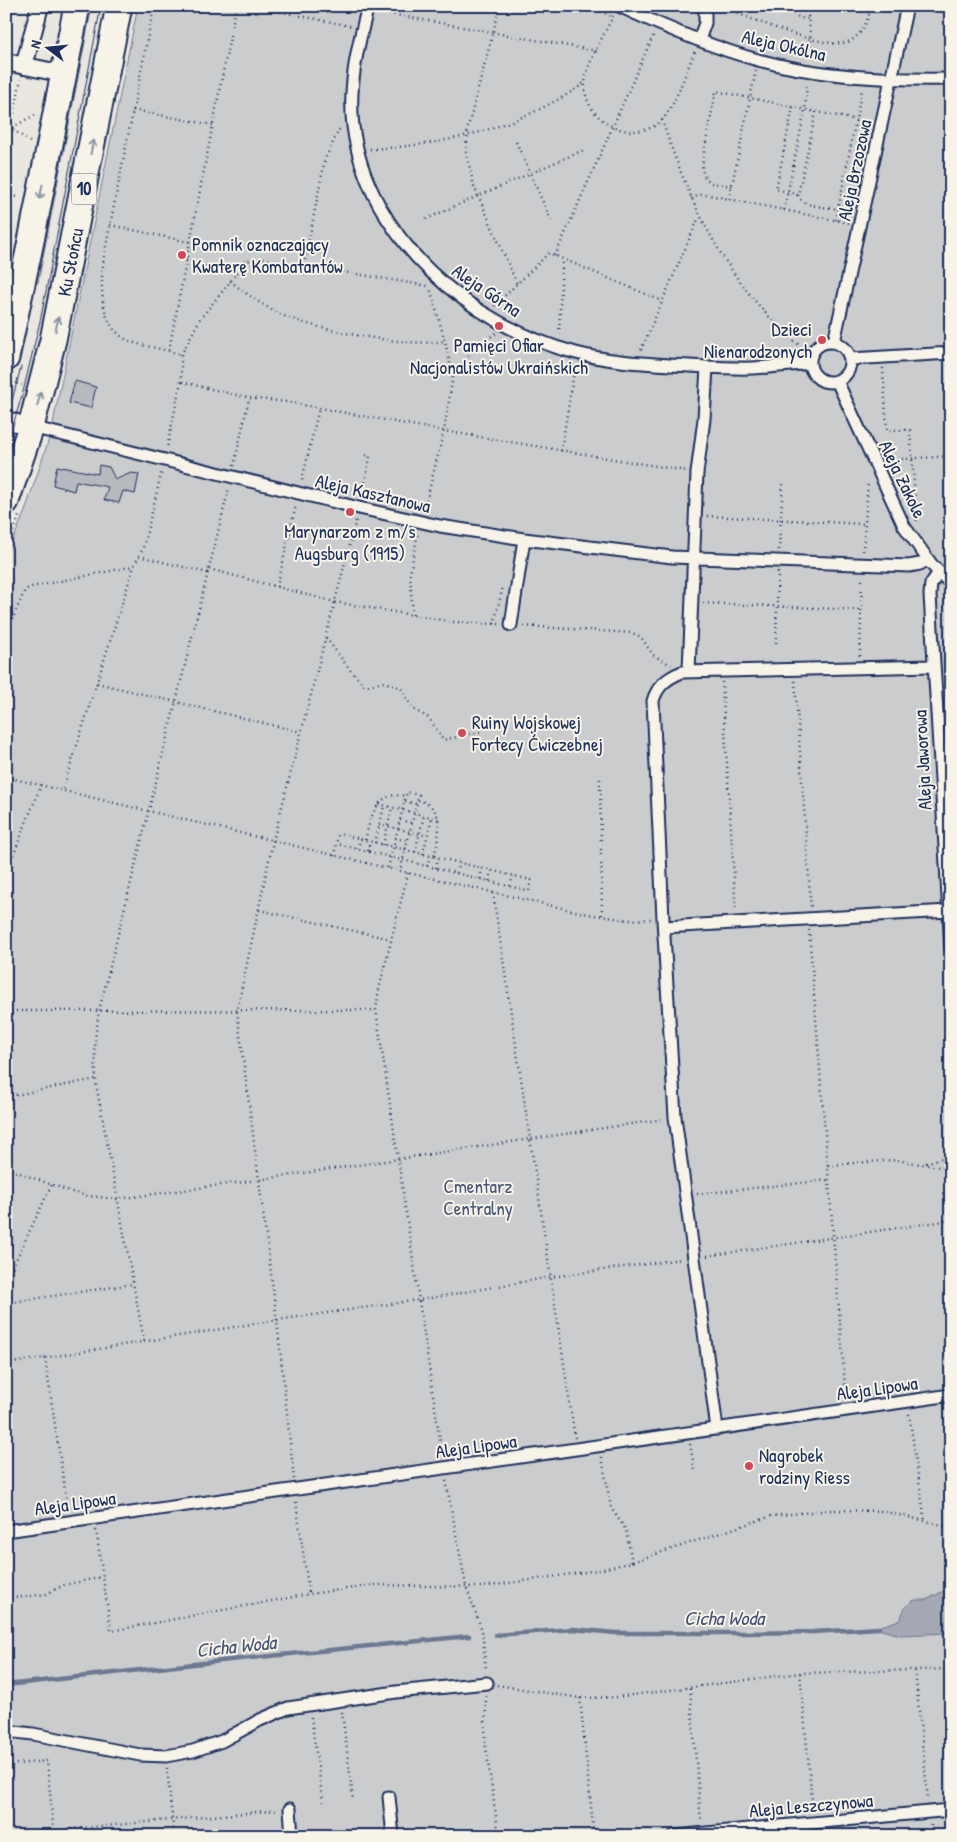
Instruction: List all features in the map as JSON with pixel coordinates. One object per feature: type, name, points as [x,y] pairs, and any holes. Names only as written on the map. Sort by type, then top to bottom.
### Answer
[{"type":"main road","name":"10","points":[[6,358],[77,6]]},
{"type":"main road","name":"Ku Słońcu","points":[[6,501],[41,430],[61,307],[120,6]]},
{"type":"street","points":[[699,40],[706,23],[705,6]]},
{"type":"street","points":[[23,69],[39,8]]},
{"type":"street","name":"Aleja Górna","points":[[367,8],[352,86],[352,124],[357,150],[367,179],[382,210],[404,241],[433,274],[463,299],[506,326],[532,338],[577,353],[615,361],[752,368],[811,359],[815,349],[821,344],[834,342]]},
{"type":"street","name":"Aleja Okólna","points":[[617,9],[758,60],[808,70],[865,77],[951,78]]},
{"type":"street","name":"Aleja Brzozowa","points":[[834,342],[906,10]]},
{"type":"street","points":[[6,62],[23,69],[64,74]]},
{"type":"street","points":[[811,359],[813,372],[819,379],[827,382],[837,381],[845,376],[849,371],[851,359],[845,347],[834,342]]},
{"type":"street","points":[[851,359],[951,353]]},
{"type":"street","points":[[687,672],[697,473],[704,419],[707,367]]},
{"type":"street","name":"Aleja Zakole","points":[[837,381],[904,526],[927,560],[951,584]]},
{"type":"street","points":[[6,420],[41,430]]},
{"type":"street","name":"Aleja Kasztanowa","points":[[41,430],[420,522],[524,539],[672,557],[909,566],[920,564],[927,560]]},
{"type":"street","points":[[511,625],[524,539]]},
{"type":"street","name":"Aleja Jaworowa","points":[[938,572],[931,584],[930,595],[951,948]]},
{"type":"street","points":[[717,1429],[675,1117],[663,923],[653,701],[664,681],[677,674],[687,672],[934,666]]},
{"type":"street","points":[[663,923],[737,923],[949,915]]},
{"type":"street","name":"Aleja Lipowa","points":[[6,1531],[951,1395]]},
{"type":"street","points":[[6,1731],[33,1734],[140,1755],[166,1756],[193,1751],[222,1740],[288,1708],[396,1692],[486,1683]]},
{"type":"street","points":[[389,1797],[393,1836]]},
{"type":"street","points":[[290,1809],[292,1836]]},
{"type":"street","name":"Aleja Leszczynowa","points":[[674,1836],[951,1810]]},
{"type":"path","points":[[154,6],[104,256],[101,287],[105,311],[120,336],[181,355]]},
{"type":"path","points":[[168,350],[236,6]]},
{"type":"path","points":[[250,6],[362,28]]},
{"type":"path","points":[[500,6],[466,136],[467,161],[478,196],[517,284]]},
{"type":"path","points":[[740,6],[736,13],[811,40],[834,44],[850,42],[862,30],[871,7]]},
{"type":"path","points":[[780,6],[800,18],[809,19]]},
{"type":"path","points":[[784,210],[805,110],[811,40],[807,6]]},
{"type":"path","points":[[865,6],[906,10]]},
{"type":"path","points":[[367,8],[596,51]]},
{"type":"path","points":[[617,9],[596,51],[585,82],[585,90],[591,106],[601,119],[614,127],[629,131],[642,130],[662,120],[670,108],[699,40]]},
{"type":"path","points":[[555,256],[614,127],[658,24]]},
{"type":"path","points":[[729,199],[758,60]]},
{"type":"path","points":[[10,128],[23,69]]},
{"type":"path","points":[[836,220],[865,77]]},
{"type":"path","points":[[357,150],[416,146],[466,136],[531,113],[556,101],[585,82]]},
{"type":"path","points":[[732,186],[711,183],[704,176],[702,169],[716,91],[856,120]]},
{"type":"path","points":[[304,265],[325,159],[352,104]]},
{"type":"path","points":[[793,107],[776,189],[798,195]]},
{"type":"path","points":[[133,110],[213,125]]},
{"type":"path","points":[[816,112],[798,195],[799,199],[804,203],[838,210]]},
{"type":"path","points":[[6,130],[39,114]]},
{"type":"path","points":[[662,120],[680,172],[699,217],[724,260],[746,290],[811,359]]},
{"type":"path","points":[[10,128],[33,143]]},
{"type":"path","points":[[516,142],[552,222]]},
{"type":"path","points":[[426,219],[586,149]]},
{"type":"path","points":[[691,198],[705,194],[860,225]]},
{"type":"path","points":[[6,195],[22,198]]},
{"type":"path","points":[[636,363],[699,217]]},
{"type":"path","points":[[110,225],[189,242]]},
{"type":"path","points":[[486,314],[549,254],[662,301]]},
{"type":"path","points":[[186,259],[204,266],[217,268],[260,258],[429,286]]},
{"type":"path","points":[[559,348],[562,259]]},
{"type":"path","points":[[63,789],[134,566],[145,543],[181,382],[181,355],[200,318],[247,261]]},
{"type":"path","points":[[413,615],[410,574],[420,522],[444,431],[453,376],[429,286],[433,274]]},
{"type":"path","points":[[230,281],[265,306],[287,317],[306,323],[363,336],[421,344],[445,342]]},
{"type":"path","points":[[453,376],[473,350],[506,326]]},
{"type":"path","points":[[561,451],[577,353]]},
{"type":"path","points":[[883,358],[887,430],[910,430],[917,523]]},
{"type":"path","points":[[181,382],[249,398],[288,402],[444,431],[697,473]]},
{"type":"path","points":[[144,1341],[96,1079],[95,1039],[99,1011],[249,398]]},
{"type":"path","points":[[309,1594],[295,1490],[277,1320],[237,1011],[273,841],[359,508],[370,456],[365,454]]},
{"type":"path","points":[[874,461],[951,456]]},
{"type":"path","points":[[695,515],[865,524]]},
{"type":"path","points":[[139,556],[335,602],[454,622],[632,633],[640,637],[653,654],[687,672]]},
{"type":"path","points":[[6,634],[25,590],[31,587],[134,566]]},
{"type":"path","points":[[494,624],[504,580]]},
{"type":"path","points":[[691,603],[861,610]]},
{"type":"path","points":[[326,638],[365,686],[384,682],[401,688],[413,709],[430,718],[443,740],[480,732]]},
{"type":"path","points":[[794,669],[810,919],[847,1409]]},
{"type":"path","points":[[721,671],[737,923]]},
{"type":"path","points":[[98,683],[301,732]]},
{"type":"path","points":[[6,777],[63,789],[493,893],[602,917],[663,923]]},
{"type":"path","points":[[600,779],[602,917]]},
{"type":"path","points":[[6,874],[41,785]]},
{"type":"path","points":[[388,868],[407,792],[419,795],[400,871]]},
{"type":"path","points":[[365,840],[370,819],[379,804],[389,796],[396,794],[406,796]]},
{"type":"path","points":[[405,801],[429,804],[434,808],[438,819],[438,840],[434,857]]},
{"type":"path","points":[[379,804],[438,819]]},
{"type":"path","points":[[375,843],[384,806]]},
{"type":"path","points":[[383,845],[392,808]]},
{"type":"path","points":[[415,852],[424,816]]},
{"type":"path","points":[[423,854],[432,818]]},
{"type":"path","points":[[400,820],[412,823]]},
{"type":"path","points":[[379,824],[427,836]]},
{"type":"path","points":[[334,856],[338,835],[340,834],[531,880],[529,891],[337,844]]},
{"type":"path","points":[[395,838],[408,841]]},
{"type":"path","points":[[358,849],[360,839]]},
{"type":"path","points":[[368,851],[370,842]]},
{"type":"path","points":[[427,866],[430,856]]},
{"type":"path","points":[[436,868],[438,858]]},
{"type":"path","points":[[457,873],[460,863]]},
{"type":"path","points":[[480,879],[482,868]]},
{"type":"path","points":[[488,881],[492,871]]},
{"type":"path","points":[[408,873],[378,989],[376,1010],[443,1468],[466,1586],[482,1630],[486,1683],[485,1741],[499,1836]]},
{"type":"path","points":[[510,886],[512,876]]},
{"type":"path","points":[[493,893],[577,1449]]},
{"type":"path","points":[[258,910],[392,939]]},
{"type":"path","points":[[6,1011],[376,1010]]},
{"type":"path","points":[[6,1096],[96,1079]]},
{"type":"path","points":[[6,1168],[88,1196],[117,1199],[258,1180],[675,1117]]},
{"type":"path","points":[[925,1164],[951,1155]]},
{"type":"path","points":[[828,1165],[896,1160],[951,1169]]},
{"type":"path","points":[[686,1196],[829,1180]]},
{"type":"path","points":[[6,1281],[52,1184]]},
{"type":"path","points":[[6,1364],[277,1320],[419,1300],[551,1277],[951,1220]]},
{"type":"path","points":[[6,1303],[133,1284]]},
{"type":"path","points":[[46,1358],[70,1522]]},
{"type":"path","points":[[907,1401],[925,1521]]},
{"type":"path","points":[[688,1433],[695,1472]]},
{"type":"path","points":[[600,1446],[611,1508],[626,1530],[632,1562]]},
{"type":"path","points":[[94,1518],[111,1631],[309,1594],[375,1585],[482,1587],[599,1570],[632,1562],[772,1516],[832,1510],[882,1511],[951,1527]]},
{"type":"path","points":[[6,1599],[46,1594],[64,1585],[103,1577]]},
{"type":"path","points":[[486,1683],[580,1698],[617,1697],[800,1673],[951,1669]]},
{"type":"path","points":[[915,1671],[929,1812]]},
{"type":"path","points":[[800,1673],[815,1823]]},
{"type":"path","points":[[690,1688],[702,1832]]},
{"type":"path","points":[[580,1698],[594,1836]]},
{"type":"path","points":[[340,1700],[353,1800]]},
{"type":"path","points":[[309,1705],[323,1802]]},
{"type":"path","points":[[166,1756],[174,1836]]},
{"type":"path","points":[[6,1765],[47,1761],[54,1836]]},
{"type":"path","points":[[6,1835],[290,1809]]},
{"type":"green space","points":[[83,6],[92,6],[38,283],[29,282]]},
{"type":"green space","name":"Cmentarz Centralny","points":[[138,6],[951,6],[951,1836],[6,1836],[6,557],[25,511],[51,433]]},
{"type":"shaded area","points":[[951,1587],[951,1633],[900,1635],[874,1628],[900,1620],[905,1607],[914,1600],[926,1600]]},
{"type":"building","points":[[75,381],[96,387],[91,408],[69,403]]},
{"type":"building","points":[[99,465],[109,467],[115,479],[131,473],[139,474],[135,494],[123,491],[119,503],[104,500],[108,487],[76,481],[74,491],[53,485],[57,466],[98,474]]},
{"type":"waterway","name":"Cicha Woda","points":[[496,1635],[573,1629],[616,1633],[746,1633],[813,1632],[879,1628]]},
{"type":"waterway","name":"Cicha Woda","points":[[6,1685],[469,1636]]},
{"type":"tram line","points":[[6,449],[23,392],[41,317],[101,6]]},
{"type":"tram line","points":[[6,423],[21,367]]},
{"type":"place","name":"Pomnik oznaczający Kwaterę Kombatantów","points":[[182,255]]},
{"type":"place","name":"Pamięci Ofiar Nacjonalistów Ukraińskich","points":[[499,326]]},
{"type":"place","name":"Dzieci Nienarodzonych","points":[[822,340]]},
{"type":"place","name":"Marynarzom z m/s Augsburg (1915)","points":[[350,512]]},
{"type":"place","name":"Ruiny Wojskowej Fortecy Ćwiczebnej","points":[[462,733]]},
{"type":"place","name":"Nagrobek rodziny Riess","points":[[749,1466]]}]
